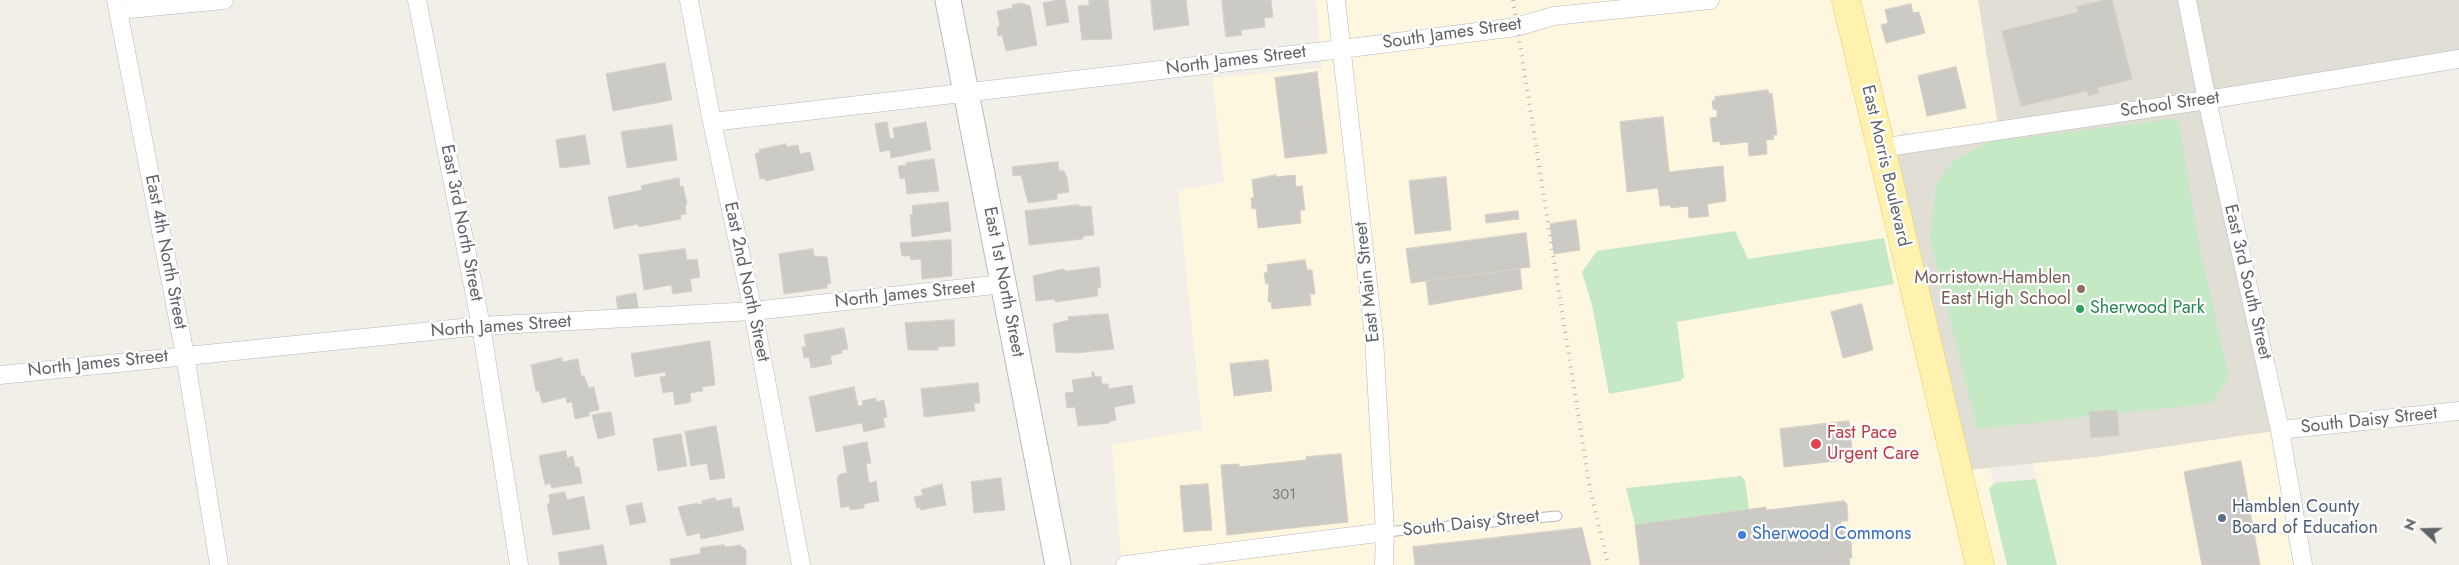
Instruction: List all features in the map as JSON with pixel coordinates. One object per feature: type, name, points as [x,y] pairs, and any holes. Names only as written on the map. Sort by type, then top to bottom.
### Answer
[{"type":"main road","name":"East 1st North Street","points":[[948,0],[968,94],[1058,565]]},
{"type":"main road","name":"East Morris Boulevard","points":[[1846,0],[1980,565]]},
{"type":"street","points":[[117,5],[224,0]]},
{"type":"street","name":"East 3rd North Street","points":[[417,0],[481,326],[519,565]]},
{"type":"street","name":"East 2nd North Street","points":[[689,0],[712,122],[753,311],[801,565]]},
{"type":"street","name":"East Main Street","points":[[1336,0],[1374,338],[1386,532],[1384,565]]},
{"type":"street","name":"South James Street","points":[[1342,49],[1516,27],[1553,8],[1710,0]]},
{"type":"street","name":"East 3rd South Street","points":[[2187,0],[2207,100],[2280,430],[2303,565]]},
{"type":"street","name":"East 4th North Street","points":[[117,5],[185,355],[219,565]]},
{"type":"street","name":"North James Street","points":[[712,122],[968,94],[1342,49]]},
{"type":"street","name":"School Street","points":[[1880,148],[2207,100],[2459,59]]},
{"type":"street","name":"North James Street","points":[[0,375],[481,326],[753,311],[1003,284]]},
{"type":"street","name":"South Daisy Street","points":[[2280,430],[2459,411]]},
{"type":"street","points":[[1125,565],[1386,532]]},
{"type":"lane","name":"South Daisy Street","points":[[1386,532],[1557,516]]},
{"type":"shaded area","points":[[1316,0],[1978,0],[1998,124],[1914,135],[1900,129],[1980,444],[1994,483],[2036,479],[2033,463],[2269,432],[2298,565],[1122,565],[1112,445],[1202,429],[1178,191],[1224,182],[1212,78],[1322,68]]},
{"type":"shaded area","name":"Morristown-Hamblen East High School","points":[[1978,0],[2459,0],[2459,59],[2207,100],[2280,430],[2096,457],[1957,471],[1880,148],[1999,131]]},
{"type":"green space","name":"Sherwood Park","points":[[2178,118],[2198,240],[2229,377],[2213,403],[1977,429],[1930,239],[1936,184],[1953,161],[1989,142]]},
{"type":"green space","points":[[1735,231],[1748,259],[1884,238],[1894,284],[1677,322],[1684,377],[1680,381],[1609,394],[1592,305],[1582,272],[1597,251]]},
{"type":"green space","points":[[1741,476],[1745,480],[1749,510],[1635,525],[1626,488]]},
{"type":"green space","points":[[2036,479],[2057,565],[2007,565],[1989,489],[1994,483]]},
{"type":"building","points":[[1065,0],[1069,22],[1047,26],[1043,3]]},
{"type":"building","points":[[1089,0],[1108,0],[1112,39],[1082,40],[1078,6],[1089,5]]},
{"type":"building","points":[[1151,0],[1186,0],[1189,25],[1154,30]]},
{"type":"building","points":[[1222,0],[1271,0],[1273,17],[1264,18],[1265,27],[1241,30],[1242,35],[1226,37]]},
{"type":"building","points":[[2112,0],[2132,79],[2097,88],[2099,93],[2089,96],[2087,91],[2021,106],[2002,31],[2078,12],[2077,7]]},
{"type":"building","points":[[1021,3],[1030,6],[1037,45],[1006,51],[1002,35],[998,36],[997,27],[1000,27],[997,11],[1013,8],[1012,5]]},
{"type":"building","points":[[1911,4],[1913,13],[1919,12],[1925,33],[1886,43],[1881,25],[1888,23],[1885,10]]},
{"type":"building","points":[[665,63],[672,100],[613,111],[606,74]]},
{"type":"building","points":[[1956,67],[1966,108],[1927,116],[1918,76]]},
{"type":"building","points":[[1317,72],[1327,153],[1285,158],[1275,78]]},
{"type":"building","points":[[1768,90],[1769,94],[1772,93],[1777,135],[1773,135],[1774,139],[1766,140],[1767,154],[1749,156],[1748,142],[1720,145],[1720,141],[1713,142],[1710,118],[1717,117],[1717,110],[1713,109],[1712,101],[1715,100],[1715,97]]},
{"type":"building","points":[[1663,117],[1669,172],[1723,166],[1726,201],[1707,204],[1709,216],[1689,218],[1688,206],[1671,208],[1670,205],[1660,206],[1658,188],[1627,192],[1620,122]]},
{"type":"building","points":[[887,122],[890,139],[895,138],[893,128],[926,122],[931,150],[891,158],[890,150],[880,152],[875,124]]},
{"type":"building","points":[[672,125],[677,160],[627,168],[621,132]]},
{"type":"building","points":[[585,135],[590,164],[560,168],[556,140]]},
{"type":"building","points":[[786,144],[786,147],[798,145],[800,154],[810,152],[814,170],[765,181],[765,178],[760,179],[755,154],[760,152],[759,150]]},
{"type":"building","points":[[934,159],[939,191],[907,194],[905,178],[900,179],[898,166]]},
{"type":"building","points":[[1058,162],[1059,171],[1064,171],[1067,178],[1069,192],[1057,194],[1057,199],[1028,203],[1021,175],[1013,176],[1012,167]]},
{"type":"building","points":[[1276,175],[1276,177],[1295,175],[1296,187],[1302,186],[1305,210],[1300,210],[1301,223],[1258,228],[1256,208],[1252,209],[1251,198],[1254,198],[1252,180]]},
{"type":"building","points":[[1446,177],[1451,230],[1415,234],[1409,181]]},
{"type":"building","points":[[679,178],[680,187],[683,186],[687,204],[685,205],[686,214],[680,215],[681,219],[639,227],[638,224],[614,229],[608,197],[642,190],[641,186]]},
{"type":"building","points":[[948,202],[951,231],[912,237],[910,215],[913,214],[912,206]]},
{"type":"building","points":[[1079,205],[1079,207],[1091,206],[1094,235],[1083,236],[1083,239],[1029,245],[1025,211]]},
{"type":"building","points":[[1518,211],[1519,219],[1486,223],[1485,215]]},
{"type":"building","points":[[1576,220],[1580,250],[1554,254],[1550,224]]},
{"type":"building","points":[[1526,233],[1530,267],[1411,283],[1406,249]]},
{"type":"building","points":[[951,240],[952,276],[922,279],[921,259],[911,260],[910,256],[902,256],[900,243]]},
{"type":"building","points":[[685,249],[687,260],[697,259],[700,277],[690,279],[692,291],[673,294],[671,285],[644,290],[639,255]]},
{"type":"building","points":[[813,249],[814,256],[827,257],[831,283],[827,284],[827,288],[784,294],[779,254]]},
{"type":"building","points":[[1305,260],[1307,270],[1312,270],[1315,294],[1310,294],[1311,305],[1272,309],[1271,302],[1268,302],[1269,283],[1266,284],[1264,273],[1268,272],[1267,265]]},
{"type":"building","points":[[1099,267],[1101,287],[1097,288],[1098,296],[1055,302],[1055,299],[1036,301],[1033,276],[1063,269],[1067,271]]},
{"type":"building","points":[[1520,269],[1522,289],[1429,305],[1426,281]]},
{"type":"building","points":[[636,293],[639,313],[619,317],[616,297]]},
{"type":"building","points":[[1862,304],[1873,350],[1843,358],[1831,312]]},
{"type":"building","points":[[1108,314],[1114,349],[1076,353],[1056,352],[1053,324],[1069,320],[1068,317]]},
{"type":"building","points":[[954,320],[955,346],[938,347],[938,350],[908,350],[905,323]]},
{"type":"building","points":[[844,328],[848,349],[842,350],[842,353],[830,356],[832,364],[811,368],[809,357],[804,358],[802,347],[806,347],[804,335]]},
{"type":"building","points":[[710,341],[715,385],[702,387],[703,391],[690,393],[691,402],[675,405],[673,391],[663,393],[660,377],[666,376],[665,372],[635,377],[631,354]]},
{"type":"building","points":[[562,358],[562,362],[578,359],[581,376],[584,376],[589,388],[594,387],[599,410],[589,412],[589,416],[575,419],[572,402],[567,403],[566,397],[542,403],[539,391],[536,391],[531,365]]},
{"type":"building","points":[[1268,360],[1272,391],[1234,396],[1230,364]]},
{"type":"building","points":[[1092,372],[1094,372],[1095,377],[1101,376],[1102,384],[1108,384],[1109,389],[1132,385],[1135,403],[1114,407],[1116,420],[1110,421],[1110,423],[1078,426],[1075,407],[1067,408],[1065,393],[1074,392],[1072,380],[1092,377]]},
{"type":"building","points":[[978,383],[980,403],[974,403],[975,411],[924,417],[921,389]]},
{"type":"building","points":[[854,387],[858,406],[863,405],[862,401],[876,398],[876,402],[884,400],[887,417],[883,418],[885,427],[864,432],[862,423],[816,432],[809,397]]},
{"type":"building","points":[[2117,410],[2119,435],[2091,438],[2089,412]]},
{"type":"building","points":[[611,412],[615,435],[598,439],[592,415]]},
{"type":"building","name":"Fast Pace Urgent Care","points":[[1849,421],[1853,459],[1784,467],[1780,429]]},
{"type":"building","points":[[716,426],[725,478],[710,480],[707,463],[691,466],[685,432]]},
{"type":"building","points":[[681,434],[687,466],[658,471],[653,439]]},
{"type":"building","points":[[867,442],[871,463],[866,464],[869,483],[876,481],[879,501],[864,504],[864,508],[850,510],[849,506],[841,508],[837,478],[840,474],[847,473],[843,447]]},
{"type":"building","points":[[566,451],[567,458],[573,456],[575,467],[579,467],[582,483],[552,488],[550,483],[545,485],[539,456]]},
{"type":"building","points":[[1341,454],[1348,522],[1227,535],[1221,465],[1239,464],[1239,467],[1306,460],[1306,457]]},
{"type":"building","name":"Hamblen County Board of Education","points":[[2241,461],[2260,565],[2202,565],[2184,472]]},
{"type":"building","points":[[1001,478],[1005,510],[974,513],[971,482]]},
{"type":"building","points":[[942,484],[946,505],[921,510],[920,507],[917,508],[914,497],[923,495],[921,490]]},
{"type":"building","points":[[1208,484],[1212,530],[1184,532],[1180,486]]},
{"type":"building","points":[[565,492],[567,500],[584,496],[590,529],[553,535],[547,504],[550,503],[549,495]]},
{"type":"building","points":[[715,498],[716,501],[731,498],[733,508],[739,507],[744,530],[701,539],[700,533],[687,536],[678,507],[698,503],[698,505],[702,504],[702,501]]},
{"type":"building","name":"Sherwood Commons","points":[[1844,501],[1847,504],[1848,521],[1841,521],[1842,530],[1849,530],[1852,558],[1849,558],[1850,565],[1640,565],[1635,525],[1766,507],[1766,510]]},
{"type":"building","points":[[642,503],[646,522],[630,525],[626,506]]},
{"type":"building","points":[[1582,528],[1591,565],[1415,565],[1413,547]]},
{"type":"building","points":[[603,545],[607,565],[560,565],[558,553]]},
{"type":"building","points":[[724,545],[725,547],[740,545],[746,550],[746,565],[671,565],[670,559],[700,554],[701,548]]},
{"type":"railway","points":[[1513,0],[1590,489],[1608,565]]},
{"type":"place","name":"Morristown-Hamblen East High School","points":[[2081,289]]},
{"type":"place","name":"Sherwood Park","points":[[2080,309]]},
{"type":"place","name":"Fast Pace Urgent Care","points":[[1816,444]]},
{"type":"place","name":"Hamblen County Board of Education","points":[[2222,518]]},
{"type":"place","name":"Sherwood Commons","points":[[1742,535]]}]
